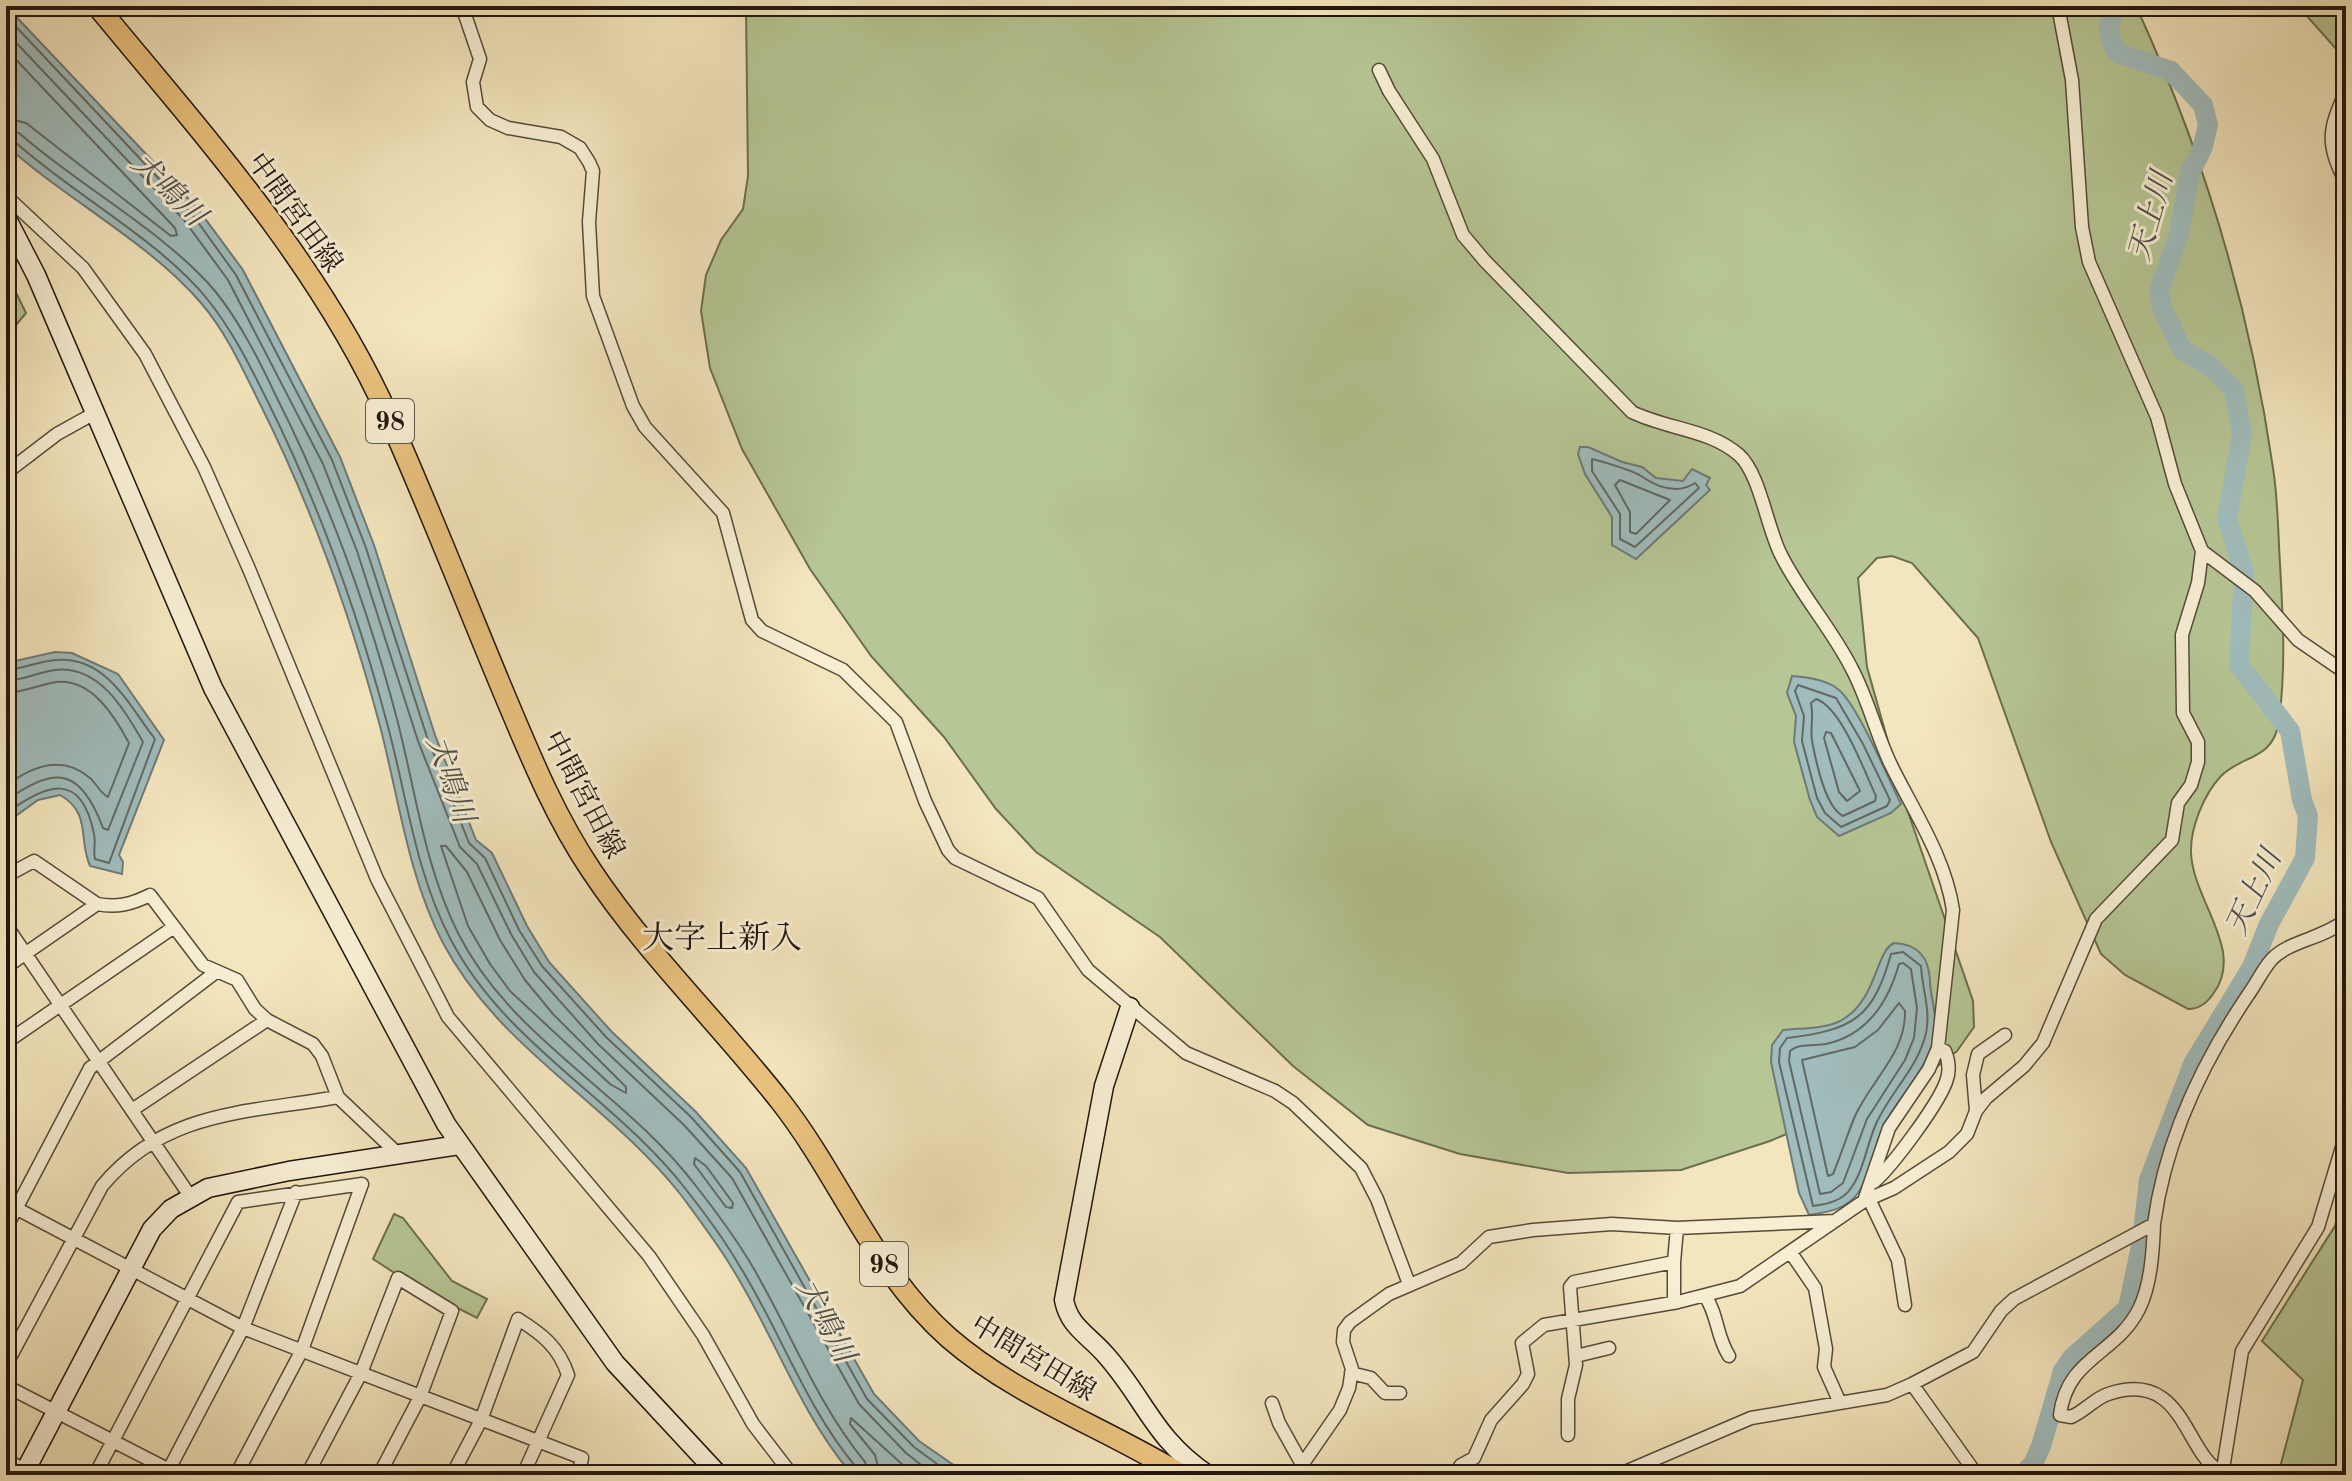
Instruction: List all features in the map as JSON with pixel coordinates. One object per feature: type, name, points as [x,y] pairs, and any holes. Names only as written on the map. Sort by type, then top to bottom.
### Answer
[{"type":"main road","name":"中間宮田線","points":[[97,6],[256,199],[293,250],[356,351],[388,416],[549,800],[591,871],[783,1105],[855,1222],[906,1295],[972,1357],[1043,1401],[1124,1440],[1182,1475]]},
{"type":"street","points":[[462,6],[480,59],[473,82],[477,107],[490,120],[508,128],[561,137],[580,148],[589,162],[593,171],[589,222],[593,296],[633,406],[645,427],[723,513],[752,620],[762,631],[843,670],[896,722],[925,801],[948,850],[955,858],[1038,898],[1088,970],[1130,1007],[1186,1053],[1275,1091],[1293,1103],[1361,1168],[1377,1199],[1409,1284]]},
{"type":"street","points":[[1454,1475],[1461,1465],[1474,1458],[1491,1420],[1523,1384],[1528,1374],[1522,1343],[1544,1325],[1674,1303],[1740,1286],[1866,1200],[1894,1188],[1949,1152],[1967,1134],[1976,1111],[2043,1043],[2096,919],[2172,840],[2178,803],[2191,785],[2198,762],[2198,742],[2183,713],[2182,635],[2198,583],[2202,551],[2175,484],[2157,417],[2089,262],[2082,227],[2072,80],[2058,6]]},
{"type":"street","points":[[1379,70],[1433,159],[1463,235],[1485,261],[1632,412],[1651,421],[1705,435],[1737,453],[1749,466],[1781,555],[1811,608],[1852,667],[1891,765],[1918,813],[1950,890],[1953,910],[1938,1048],[1929,1069],[1889,1128],[1866,1200],[1898,1260],[1905,1305]]},
{"type":"street","points":[[2346,91],[2330,126],[2330,142],[2346,183]]},
{"type":"street","points":[[6,196],[91,277],[145,354],[210,482],[377,879],[436,998],[487,1067],[562,1148],[649,1256],[703,1335],[753,1424],[792,1475]]},
{"type":"street","points":[[6,217],[36,275],[213,688],[459,1145],[615,1363],[719,1475]]},
{"type":"street","points":[[6,473],[57,434],[93,414]]},
{"type":"street","points":[[2202,551],[2255,591],[2298,640],[2346,673]]},
{"type":"street","points":[[6,876],[34,861],[42,863],[97,904]]},
{"type":"street","points":[[6,967],[97,904],[132,904],[150,895],[203,965],[237,980],[255,1009],[267,1020],[313,1044],[322,1056],[338,1097],[397,1153]]},
{"type":"street","points":[[2222,1474],[2210,1464],[2176,1410],[2146,1391],[2109,1394],[2071,1417],[2060,1415],[2063,1396],[2078,1368],[2113,1341],[2139,1310],[2148,1277],[2164,1169],[2206,1065],[2234,1016],[2272,959],[2297,944],[2323,936],[2346,920]]},
{"type":"street","points":[[6,925],[190,1196]]},
{"type":"street","points":[[6,1052],[11,1039],[174,927]]},
{"type":"street","points":[[6,1228],[11,1206],[97,1061],[216,972]]},
{"type":"street","points":[[1130,1007],[1104,1086],[1064,1300],[1067,1316],[1104,1353],[1161,1434],[1208,1475]]},
{"type":"street","points":[[132,1110],[267,1020]]},
{"type":"street","points":[[1976,1111],[1973,1075],[1978,1054],[2005,1035]]},
{"type":"street","points":[[1871,1184],[1887,1170],[1945,1085],[1948,1061],[1945,1051],[1938,1048]]},
{"type":"street","points":[[6,1365],[72,1238],[102,1186],[119,1166],[153,1140],[190,1122],[338,1097]]},
{"type":"street","points":[[2222,1474],[2242,1351],[2318,1227],[2346,1134]]},
{"type":"street","points":[[6,1460],[24,1472],[152,1229],[171,1209],[208,1188],[289,1171],[459,1145]]},
{"type":"street","points":[[95,1475],[238,1202],[362,1184],[302,1350],[236,1475]]},
{"type":"street","points":[[6,1386],[171,1473],[243,1328],[296,1192]]},
{"type":"street","points":[[11,1206],[243,1328],[582,1458],[578,1475]]},
{"type":"street","points":[[1302,1471],[1340,1410],[1351,1373],[1344,1330],[1389,1294],[1461,1263],[1489,1237],[1612,1224],[1677,1228],[1837,1221]]},
{"type":"street","points":[[1618,1475],[1751,1418],[1887,1395],[1912,1384],[1973,1352],[2001,1311],[2014,1299],[2154,1224]]},
{"type":"street","points":[[1674,1303],[1677,1228]]},
{"type":"street","points":[[1791,1253],[1815,1288],[1826,1349],[1824,1367],[1840,1403]]},
{"type":"street","points":[[1568,1435],[1568,1399],[1576,1356],[1570,1287],[1574,1282],[1674,1262]]},
{"type":"street","points":[[307,1475],[361,1373],[398,1278],[452,1311],[420,1397],[379,1475]]},
{"type":"street","points":[[1705,1296],[1714,1308],[1719,1340],[1729,1356]]},
{"type":"street","points":[[452,1475],[481,1420],[518,1319],[545,1336],[562,1356],[568,1375],[541,1442],[523,1475]]},
{"type":"street","points":[[1576,1356],[1609,1348]]},
{"type":"street","points":[[1351,1373],[1376,1381],[1385,1393],[1400,1393]]},
{"type":"street","points":[[1912,1384],[1977,1475]]},
{"type":"street","points":[[1272,1403],[1302,1471]]},
{"type":"green space","points":[[746,6],[2136,6],[2182,117],[2221,232],[2251,349],[2277,504],[2283,681],[2276,734],[2264,750],[2230,769],[2215,783],[2199,812],[2191,843],[2194,871],[2221,943],[2224,961],[2222,978],[2213,994],[2202,1005],[2188,1009],[2125,975],[2101,954],[2051,842],[1978,638],[1912,563],[1892,556],[1877,558],[1858,578],[1867,667],[1907,809],[1973,1001],[1974,1027],[1957,1051],[1929,1073],[1770,1141],[1681,1170],[1568,1173],[1460,1154],[1368,1125],[1293,1066],[1160,937],[1036,852],[996,809],[944,737],[871,656],[810,569],[742,449],[710,368],[701,311],[706,275],[721,240],[743,209],[748,176]]},
{"type":"green space","points":[[2298,6],[2346,6],[2346,53],[2338,51]]},
{"type":"green space","points":[[6,272],[26,313],[6,337]]},
{"type":"green space","points":[[2346,1187],[2346,1463],[2337,1475],[2278,1475],[2303,1380],[2262,1341],[2335,1226]]},
{"type":"green space","points":[[394,1214],[403,1218],[452,1281],[487,1299],[477,1318],[416,1287],[373,1259]]},
{"type":"water","name":"犬鳴川","points":[[6,6],[198,209],[243,270],[340,457],[374,545],[435,735],[476,840],[492,853],[527,926],[549,962],[611,1031],[696,1112],[746,1168],[874,1394],[919,1441],[968,1475],[853,1475],[815,1423],[732,1268],[681,1195],[621,1132],[524,1045],[466,980],[443,943],[421,891],[356,644],[314,524],[280,446],[234,353],[201,303],[157,260],[6,145]]},
{"type":"water","points":[[1580,447],[1588,447],[1642,467],[1656,478],[1683,481],[1692,469],[1710,478],[1706,485],[1710,490],[1636,559],[1612,545],[1612,517],[1585,474],[1578,454]]},
{"type":"water","points":[[55,652],[72,653],[118,674],[164,740],[119,855],[123,862],[122,874],[90,866],[80,819],[70,802],[60,795],[38,800],[6,823],[6,663]]},
{"type":"water","points":[[1792,676],[1829,684],[1847,698],[1864,726],[1901,804],[1891,813],[1839,836],[1817,817],[1794,742],[1796,716],[1787,693]]},
{"type":"water","points":[[1894,943],[1916,949],[1925,959],[1935,1016],[1933,1042],[1922,1067],[1884,1125],[1858,1193],[1842,1207],[1809,1215],[1799,1193],[1771,1062],[1772,1045],[1783,1030],[1825,1026],[1851,1014],[1861,1003],[1883,956]]},
{"type":"waterway","name":"天上川","points":[[2022,1475],[2033,1464],[2041,1446],[2063,1371],[2072,1358],[2128,1308],[2142,1241],[2149,1180],[2193,1064],[2252,967],[2269,924],[2305,858],[2308,816],[2302,800],[2290,731],[2239,665],[2244,571],[2227,519],[2242,434],[2234,390],[2211,367],[2182,350],[2163,310],[2159,292],[2179,234],[2190,173],[2202,149],[2208,125],[2203,105],[2171,71],[2117,53],[2109,30],[2117,6]]},
{"type":"district","name":"大字上新入","points":[[722,937]]}]
